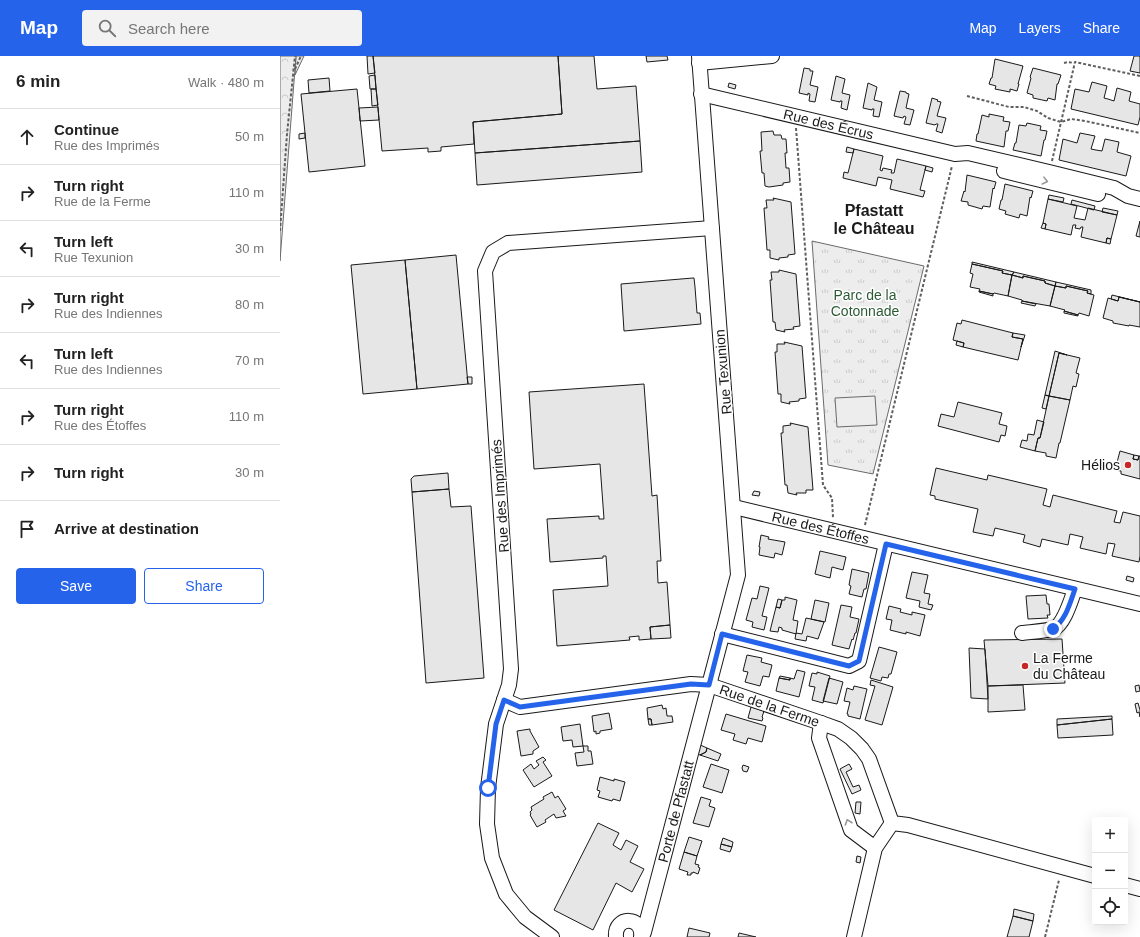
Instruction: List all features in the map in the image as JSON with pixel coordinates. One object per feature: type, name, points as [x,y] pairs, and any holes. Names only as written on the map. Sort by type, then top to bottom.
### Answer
[{"type":"street","points":[[699,60],[772,56]]},
{"type":"street","name":"Rue Texunion","points":[[699,60],[738,575],[709,685]]},
{"type":"street","name":"Rue des Écrus","points":[[701,94],[955,154],[968,153],[1049,172],[1114,188],[1134,197]]},
{"type":"street","name":"Rue des Écrus","points":[[955,154],[965,162],[1112,197],[1134,197]]},
{"type":"street","name":"Rue des Imprimés","points":[[552,937],[525,917],[506,894],[492,858],[486,824],[488,788],[496,724],[509,685],[512,669],[485,271],[493,252],[508,243],[712,228]]},
{"type":"street","name":"Rue des Étoffes","points":[[734,508],[1140,604]]},
{"type":"street","points":[[722,634],[849,666],[859,661],[886,544]]},
{"type":"street","points":[[1022,633],[1053,629],[1059,624],[1069,606],[1075,589]]},
{"type":"street","name":"Rue de la Ferme","points":[[504,700],[520,707],[691,684],[709,685],[821,723],[838,730],[851,738],[869,759],[892,823]]},
{"type":"street","name":"Porte de Pfastatt","points":[[641,937],[646,925],[709,685]]},
{"type":"street","points":[[821,723],[819,738],[850,830],[875,848]]},
{"type":"street","points":[[854,937],[875,848],[892,823],[908,825],[1092,875]]},
{"type":"street","points":[[1128,886],[1140,889]]},
{"type":"street","name":"Porte de Pfastatt","points":[[616,937],[616,929],[618,926],[622,923],[630,921],[640,927],[641,937]]},
{"type":"path","points":[[280,231],[287,134],[295,56]]},
{"type":"path","points":[[293,72],[301,56]]},
{"type":"path","points":[[1064,63],[1068,62],[1074,64],[1075,62],[1140,76]]},
{"type":"path","points":[[1049,172],[1074,64]]},
{"type":"path","points":[[967,96],[1009,107],[1024,107],[1061,122],[1071,120],[1085,121],[1140,134]]},
{"type":"path","points":[[795,116],[823,485],[832,498],[834,531]]},
{"type":"path","points":[[862,538],[955,154]]},
{"type":"path","points":[[1045,937],[1062,867]]},
{"type":"green space","points":[[280,56],[296,56],[280,261]]},
{"type":"green space","points":[[296,56],[304,56],[295,75]]},
{"type":"green space","name":"Parc de la Cotonnade","points":[[812,241],[924,266],[873,474],[828,465]]},
{"type":"green space","points":[[875,396],[877,425],[837,427],[835,398]]},
{"type":"building","points":[[367,56],[373,56],[375,73],[368,74]]},
{"type":"building","points":[[373,56],[558,56],[562,114],[473,122],[474,144],[441,147],[441,151],[428,152],[428,148],[382,151]]},
{"type":"building","points":[[558,56],[594,56],[597,89],[636,86],[640,141],[475,153],[473,122],[562,114]]},
{"type":"building","points":[[646,56],[667,56],[668,60],[647,62]]},
{"type":"building","points":[[1134,56],[1140,56],[1140,73],[1130,71]]},
{"type":"building","points":[[995,59],[1023,66],[1017,91],[1010,89],[1010,92],[995,89],[996,86],[989,84],[992,78]]},
{"type":"building","points":[[804,68],[813,71],[810,85],[818,87],[815,102],[809,101],[810,94],[799,93]]},
{"type":"building","points":[[1033,68],[1061,75],[1057,84],[1055,100],[1048,98],[1047,101],[1033,98],[1033,95],[1027,93]]},
{"type":"building","points":[[375,75],[376,89],[370,89],[369,76]]},
{"type":"building","points":[[836,76],[845,79],[842,93],[850,95],[847,110],[841,108],[842,101],[831,100]]},
{"type":"building","points":[[329,78],[330,91],[309,93],[308,80]]},
{"type":"building","points":[[1092,82],[1107,86],[1104,98],[1114,101],[1117,88],[1131,92],[1129,101],[1140,104],[1140,117],[1138,125],[1071,109],[1075,89],[1089,92]]},
{"type":"building","points":[[729,83],[736,85],[735,89],[728,87]]},
{"type":"building","points":[[868,83],[877,87],[874,100],[882,102],[879,117],[873,116],[874,109],[863,108]]},
{"type":"building","points":[[357,89],[365,166],[309,172],[301,94]]},
{"type":"building","points":[[371,89],[376,89],[378,105],[372,106]]},
{"type":"building","points":[[900,91],[909,94],[906,108],[914,110],[910,125],[904,124],[906,117],[904,116],[903,118],[894,116]]},
{"type":"building","points":[[932,98],[941,102],[937,116],[946,118],[942,133],[936,131],[938,124],[935,125],[926,123]]},
{"type":"building","points":[[378,107],[379,120],[360,121],[359,108]]},
{"type":"building","points":[[989,114],[1004,117],[1003,121],[1010,122],[1008,131],[1006,131],[1004,147],[976,141],[982,115],[989,117]]},
{"type":"building","points":[[1027,123],[1041,126],[1040,130],[1047,131],[1041,156],[1013,150],[1016,143],[1019,125],[1026,126]]},
{"type":"building","points":[[773,131],[774,135],[781,135],[782,139],[786,139],[786,168],[789,168],[790,182],[783,183],[783,185],[769,187],[765,186],[764,173],[762,173],[760,151],[762,151],[761,132]]},
{"type":"building","points":[[305,133],[305,138],[299,139],[299,134]]},
{"type":"building","points":[[1080,133],[1095,136],[1091,149],[1102,151],[1105,139],[1119,142],[1117,152],[1131,156],[1126,176],[1059,160],[1063,139],[1077,143]]},
{"type":"building","points":[[640,141],[642,172],[477,185],[475,153]]},
{"type":"building","points":[[847,147],[854,149],[853,153],[846,152]]},
{"type":"building","points":[[854,149],[883,156],[880,170],[882,171],[883,168],[892,170],[891,173],[894,173],[897,159],[926,166],[920,190],[925,191],[923,197],[890,189],[892,180],[878,177],[876,186],[843,178],[844,172],[848,173]]},
{"type":"building","points":[[926,166],[933,168],[932,172],[925,170]]},
{"type":"building","points":[[967,175],[996,182],[994,189],[993,188],[990,207],[983,206],[982,209],[968,205],[968,202],[961,201],[964,191],[965,192]]},
{"type":"building","points":[[1005,184],[1033,191],[1031,198],[1030,197],[1027,216],[1020,214],[1019,218],[1005,214],[1006,211],[999,209]]},
{"type":"building","points":[[1049,195],[1064,198],[1063,202],[1048,199]]},
{"type":"building","points":[[773,198],[791,202],[795,254],[788,255],[788,257],[779,258],[779,260],[770,258],[770,250],[767,250],[764,208],[767,208],[766,200],[774,200]]},
{"type":"building","points":[[1048,199],[1077,206],[1074,218],[1085,220],[1088,208],[1117,215],[1111,239],[1107,238],[1106,243],[1081,237],[1083,227],[1080,229],[1075,228],[1076,225],[1073,225],[1071,235],[1045,229],[1046,224],[1043,223]]},
{"type":"building","points":[[1072,200],[1095,206],[1094,210],[1071,204]]},
{"type":"building","points":[[1103,208],[1118,211],[1117,215],[1102,212]]},
{"type":"building","points":[[1140,221],[1140,237],[1136,236]]},
{"type":"building","points":[[1043,223],[1046,224],[1045,229],[1041,228]]},
{"type":"building","points":[[1107,238],[1111,239],[1110,244],[1106,243]]},
{"type":"building","points":[[456,255],[468,384],[417,389],[405,260]]},
{"type":"building","points":[[405,260],[417,389],[363,394],[351,265]]},
{"type":"building","points":[[972,262],[1014,272],[1012,275],[1002,273],[1003,271],[972,264]]},
{"type":"building","points":[[972,264],[1003,271],[1002,273],[1012,275],[1008,296],[979,291],[980,289],[970,287],[973,274],[970,273]]},
{"type":"building","points":[[779,270],[796,274],[800,326],[793,327],[794,329],[784,330],[785,332],[776,330],[775,322],[773,322],[770,280],[772,280],[771,272],[779,272]]},
{"type":"building","points":[[1014,272],[1056,282],[1055,286],[1045,283],[1045,281],[1012,275]]},
{"type":"building","points":[[1012,275],[1045,281],[1045,283],[1055,286],[1050,306],[1022,301],[1008,296]]},
{"type":"building","points":[[694,278],[697,313],[700,313],[701,324],[624,331],[621,284]]},
{"type":"building","points":[[1056,282],[1091,290],[1091,294],[1087,293],[1088,291],[1066,286],[1066,288],[1055,286]]},
{"type":"building","points":[[1055,286],[1066,288],[1066,286],[1088,291],[1087,293],[1094,295],[1089,316],[1079,313],[1078,315],[1050,306]]},
{"type":"building","points":[[979,292],[993,294],[993,296]]},
{"type":"building","points":[[1112,295],[1140,302],[1119,297],[1118,301],[1111,299]]},
{"type":"building","points":[[1119,297],[1140,302],[1140,327],[1113,323],[1113,321],[1103,318],[1108,298],[1118,301]]},
{"type":"building","points":[[1022,301],[1036,304],[1035,306],[1021,303]]},
{"type":"building","points":[[1064,311],[1078,315],[1078,316],[1064,313]]},
{"type":"building","points":[[962,320],[1013,333],[1012,337],[1023,339],[1018,360],[963,347],[964,343],[953,340],[957,323],[961,324]]},
{"type":"building","points":[[1013,333],[1025,335],[1021,347],[1023,339],[1012,337]]},
{"type":"building","points":[[957,341],[964,343],[963,347],[956,345]]},
{"type":"building","points":[[784,342],[802,346],[806,398],[799,399],[799,401],[789,402],[790,404],[781,402],[781,394],[778,394],[775,352],[777,352],[777,344],[785,344]]},
{"type":"building","points":[[1055,351],[1067,355],[1059,353],[1049,396],[1045,395]]},
{"type":"building","points":[[1059,353],[1080,358],[1076,373],[1079,374],[1076,387],[1073,386],[1070,400],[1049,396]]},
{"type":"building","points":[[467,377],[472,377],[472,384],[468,384]]},
{"type":"building","points":[[644,384],[652,496],[657,495],[661,561],[657,561],[658,583],[667,582],[670,625],[650,627],[651,639],[639,640],[639,636],[629,637],[630,640],[557,646],[553,590],[608,586],[606,556],[603,556],[603,558],[550,562],[547,519],[599,516],[599,519],[604,519],[600,464],[534,469],[529,392]]},
{"type":"building","points":[[1045,395],[1049,396],[1046,409],[1042,408]]},
{"type":"building","points":[[1049,396],[1070,400],[1056,458],[1046,456],[1046,453],[1035,451],[1038,438],[1040,438]]},
{"type":"building","points":[[958,402],[1002,413],[999,424],[1007,426],[1005,436],[1001,435],[999,442],[938,426],[941,414],[954,417]]},
{"type":"building","points":[[1037,420],[1044,422],[1035,451],[1020,447],[1022,440],[1027,441],[1028,434],[1034,435]]},
{"type":"building","points":[[790,423],[808,427],[813,490],[806,490],[806,493],[796,493],[797,495],[788,493],[787,485],[785,485],[781,433],[783,433],[783,426],[791,425]]},
{"type":"building","name":"Hélios","points":[[1120,451],[1134,455],[1133,459],[1138,460],[1140,456],[1140,479],[1121,474],[1121,471],[1115,470]]},
{"type":"building","points":[[1134,455],[1139,456],[1138,460],[1133,459]]},
{"type":"building","points":[[936,468],[987,480],[988,475],[1047,489],[1043,505],[1050,507],[1053,495],[1117,511],[1114,522],[1120,523],[1123,512],[1140,516],[1139,562],[1112,556],[1115,544],[1108,543],[1106,554],[1080,548],[1083,537],[1070,534],[1068,545],[1042,539],[1040,547],[1023,542],[1025,535],[995,528],[993,536],[973,532],[978,509],[935,499],[935,496],[930,495]]},
{"type":"building","points":[[448,473],[449,489],[412,492],[411,479],[414,476]]},
{"type":"building","points":[[449,489],[451,507],[471,506],[484,678],[426,683],[412,492]]},
{"type":"building","points":[[754,491],[760,492],[759,496],[752,495]]},
{"type":"building","points":[[761,535],[769,537],[768,539],[785,542],[782,555],[775,553],[774,558],[759,555]]},
{"type":"building","points":[[820,551],[846,557],[843,570],[832,567],[830,578],[815,574]]},
{"type":"building","points":[[852,569],[869,573],[866,589],[864,589],[862,597],[849,594]]},
{"type":"building","points":[[912,572],[928,575],[924,593],[930,594],[928,604],[933,605],[931,610],[919,607],[920,601],[906,598]]},
{"type":"building","points":[[1127,576],[1134,578],[1133,582],[1126,580]]},
{"type":"building","points":[[760,586],[769,588],[762,616],[767,617],[764,630],[752,627],[753,622],[746,620],[752,598],[757,599]]},
{"type":"building","points":[[1046,595],[1050,615],[1047,615],[1048,618],[1028,619],[1026,596]]},
{"type":"building","points":[[785,597],[797,600],[793,620],[798,621],[796,634],[782,630],[782,628],[779,627],[778,632],[770,631],[776,607],[780,608],[782,600],[785,600]]},
{"type":"building","points":[[778,599],[782,600],[780,608],[776,607]]},
{"type":"building","points":[[815,600],[829,603],[825,622],[811,619]]},
{"type":"building","points":[[841,605],[852,607],[850,617],[859,619],[856,633],[853,640],[852,639],[849,649],[832,645]]},
{"type":"building","points":[[889,606],[901,609],[900,612],[912,615],[912,612],[925,615],[920,636],[890,630],[892,620],[886,619]]},
{"type":"building","points":[[806,618],[824,622],[818,639],[807,636],[806,641],[795,639],[796,633],[802,634]]},
{"type":"building","points":[[670,625],[671,638],[651,639],[650,627]]},
{"type":"building","name":"La Ferme du Château","points":[[1062,639],[1065,683],[988,686],[984,640]]},
{"type":"building","points":[[879,647],[897,652],[891,674],[889,674],[888,678],[882,677],[881,681],[870,678]]},
{"type":"building","points":[[969,648],[985,649],[988,699],[971,698]]},
{"type":"building","points":[[747,655],[762,658],[761,662],[772,665],[769,677],[763,676],[760,686],[745,682],[748,672],[743,671]]},
{"type":"building","points":[[797,670],[805,672],[799,697],[776,691],[779,678],[790,680],[790,678],[794,679]]},
{"type":"building","points":[[817,672],[830,676],[823,703],[812,700],[815,687],[809,686],[812,673],[817,674]]},
{"type":"building","points":[[780,676],[790,678],[790,680],[779,678]]},
{"type":"building","points":[[829,678],[843,682],[837,704],[823,701]]},
{"type":"building","points":[[871,680],[893,687],[882,725],[865,720],[875,686],[870,685]]},
{"type":"building","points":[[1023,685],[1025,710],[988,712],[988,686]]},
{"type":"building","points":[[1139,685],[1140,691],[1136,692],[1135,686]]},
{"type":"building","points":[[854,686],[867,689],[860,719],[848,716],[847,714],[850,702],[844,701],[847,688],[853,690]]},
{"type":"building","points":[[1138,703],[1140,717],[1139,712],[1137,713],[1135,704]]},
{"type":"building","points":[[662,705],[663,709],[666,708],[667,716],[672,716],[673,722],[652,725],[651,719],[648,719],[647,708]]},
{"type":"building","points":[[751,707],[764,711],[762,721],[748,718]]},
{"type":"building","points":[[609,713],[612,729],[600,731],[600,733],[596,734],[596,731],[594,732],[592,716]]},
{"type":"building","points":[[726,714],[766,726],[762,742],[748,738],[746,744],[733,740],[735,734],[721,730]]},
{"type":"building","points":[[1112,716],[1112,719],[1057,725],[1057,719]]},
{"type":"building","points":[[648,719],[651,719],[652,725],[649,725]]},
{"type":"building","points":[[1112,719],[1113,735],[1058,738],[1057,725]]},
{"type":"building","points":[[580,724],[583,746],[573,747],[572,740],[563,741],[561,727]]},
{"type":"building","points":[[530,729],[539,747],[533,751],[533,754],[521,756],[517,731]]},
{"type":"building","points":[[698,744],[707,748],[706,752],[700,755],[695,753]]},
{"type":"building","points":[[583,746],[588,746],[588,751],[591,751],[593,764],[577,766],[575,753],[584,752]]},
{"type":"building","points":[[707,748],[721,754],[718,761],[700,755],[706,752]]},
{"type":"building","points":[[543,757],[546,760],[543,762],[552,776],[534,787],[523,770],[531,764],[534,769],[539,765],[536,761]]},
{"type":"building","points":[[711,764],[729,770],[722,793],[703,787]]},
{"type":"building","points":[[849,764],[852,769],[846,772],[853,787],[859,785],[861,790],[852,794],[840,769]]},
{"type":"building","points":[[743,765],[749,767],[747,772],[743,771]]},
{"type":"building","points":[[600,777],[625,782],[620,801],[613,799],[612,801],[598,797],[600,791],[597,790]]},
{"type":"building","points":[[552,792],[555,798],[558,796],[566,809],[563,811],[566,816],[556,818],[554,814],[545,820],[546,822],[537,827],[530,815],[532,810],[531,807]]},
{"type":"building","points":[[701,797],[711,800],[709,806],[715,808],[709,827],[693,823]]},
{"type":"building","points":[[856,802],[861,802],[860,814],[855,813]]},
{"type":"building","points":[[598,823],[619,833],[613,845],[621,850],[626,840],[638,846],[630,862],[644,869],[632,892],[616,883],[593,930],[554,910]]},
{"type":"building","points":[[689,837],[702,841],[697,856],[684,852]]},
{"type":"building","points":[[723,838],[733,842],[732,847],[721,844]]},
{"type":"building","points":[[721,844],[732,847],[730,852],[720,849]]},
{"type":"building","points":[[684,852],[697,856],[695,864],[699,865],[698,867],[700,868],[698,874],[693,872],[691,875],[687,875],[688,872],[679,869]]},
{"type":"building","points":[[857,856],[861,857],[860,863],[856,862]]},
{"type":"building","points":[[1014,909],[1034,914],[1033,921],[1013,916]]},
{"type":"building","points":[[1013,916],[1033,921],[1029,937],[1007,937]]},
{"type":"building","points":[[689,928],[710,933],[709,937],[687,937]]},
{"type":"building","points":[[739,933],[756,937],[738,937]]},
{"type":"place","name":"Hélios","points":[[1128,465]]},
{"type":"place","name":"La Ferme du Château","points":[[1025,666]]},
{"type":"district","name":"Pfastatt le Château","points":[[874,219]]},
{"type":"route","points":[[488,788],[496,724],[504,700],[520,707],[691,684],[709,685],[722,634],[849,666],[859,661],[886,544],[1075,589],[1069,606],[1059,624],[1053,629]]}]
